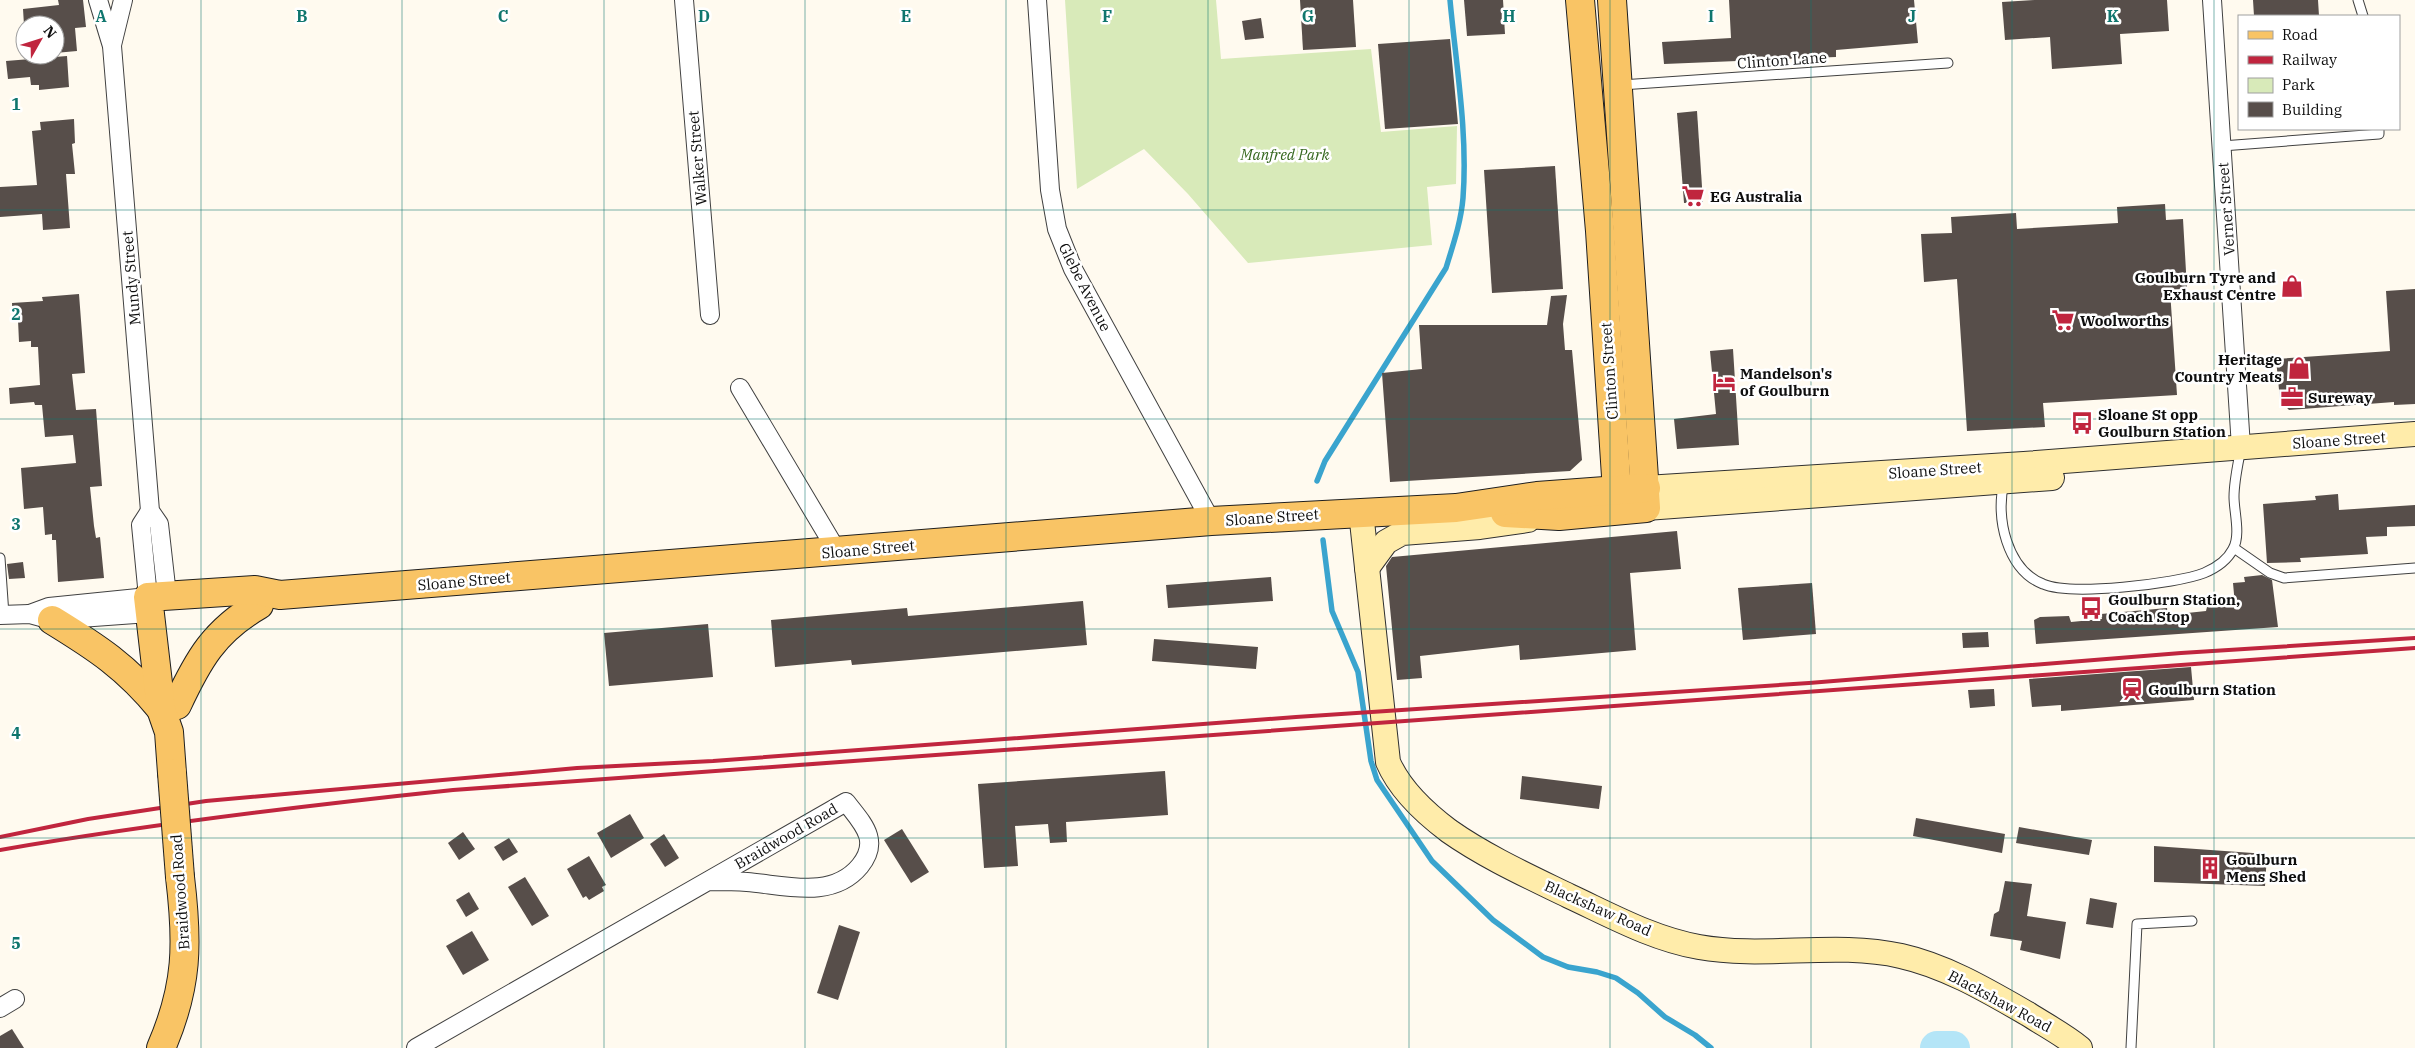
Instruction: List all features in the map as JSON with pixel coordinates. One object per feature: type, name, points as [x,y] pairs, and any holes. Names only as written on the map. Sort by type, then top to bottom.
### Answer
[{"type":"main road","name":"Clinton Street","points":[[1580,0],[1600,231],[1617,499]]},
{"type":"main road","name":"Clinton Street","points":[[1612,0],[1646,498]]},
{"type":"main road","points":[[1600,231],[1628,229]]},
{"type":"main road","name":"Sloane Street","points":[[158,604],[269,600],[1211,521],[1456,508],[1537,496],[1617,499],[1646,498]]},
{"type":"main road","name":"Sloane Street","points":[[1456,508],[1558,516],[1617,499]]},
{"type":"main road","points":[[41,617],[82,637],[121,666],[169,715],[193,670],[211,643],[231,623],[269,600]]},
{"type":"main road","name":"Braidwood Road","points":[[158,604],[185,918],[184,972],[175,1017],[161,1048]]},
{"type":"street","name":"Mundy Street","points":[[98,0],[112,46],[150,511],[159,524],[158,604]]},
{"type":"street","name":"Mundy Street","points":[[112,46],[123,0]]},
{"type":"street","name":"Walker Street","points":[[684,0],[710,315]]},
{"type":"street","name":"Glebe Avenue","points":[[1036,0],[1050,190],[1057,229],[1073,270],[1211,521]]},
{"type":"street","name":"Verner Street","points":[[2212,0],[2239,456]]},
{"type":"street","points":[[740,388],[837,551]]},
{"type":"street","name":"Sloane Street","points":[[1646,498],[1976,485],[2003,492],[2239,456],[2415,434]]},
{"type":"street","name":"Sloane Street","points":[[1646,498],[2024,464],[2415,448]]},
{"type":"street","name":"Blackshaw Road","points":[[1361,512],[1388,762],[1402,786],[1448,830],[1487,854],[1538,880],[1634,926],[1671,940],[1724,950],[1853,950],[1900,956],[1948,972],[1997,996],[2062,1034],[2080,1048]]},
{"type":"street","points":[[1367,568],[1386,542],[1402,533],[1480,527],[1558,516]]},
{"type":"street","name":"Sloane Street","points":[[2,615],[41,617],[158,604]]},
{"type":"street","name":"Braidwood Road","points":[[416,1048],[846,802],[865,827],[870,839],[869,850],[860,866],[846,878],[834,884],[803,888],[747,882],[709,881]]},
{"type":"street","points":[[0,1008],[15,999]]},
{"type":"lane","points":[[2358,0],[2363,15]]},
{"type":"lane","name":"Clinton Lane","points":[[1618,86],[1948,63]]},
{"type":"lane","points":[[2222,146],[2379,131]]},
{"type":"lane","points":[[2024,464],[2012,472],[2003,492],[2007,542],[2018,566],[2032,579],[2057,588],[2092,588],[2182,580],[2217,567],[2227,559],[2234,548],[2236,532],[2234,496],[2239,456]]},
{"type":"lane","points":[[2234,548],[2270,573],[2284,578],[2415,568]]},
{"type":"lane","points":[[0,558],[2,615]]},
{"type":"lane","points":[[2131,1048],[2137,924],[2192,921]]},
{"type":"green space","name":"Manfred Park","points":[[1065,0],[1216,0],[1221,59],[1371,49],[1381,132],[1457,126],[1456,184],[1427,187],[1432,245],[1248,263],[1188,194],[1144,149],[1077,189]]},
{"type":"building","points":[[58,0],[83,0],[86,27],[75,28],[77,51],[65,52],[65,15],[23,15],[23,9],[59,5]]},
{"type":"building","points":[[1300,0],[1353,0],[1356,47],[1303,50]]},
{"type":"building","points":[[1464,0],[1503,0],[1505,34],[1467,36]]},
{"type":"building","points":[[1729,0],[1914,0],[1918,43],[1836,50],[1836,57],[1664,64],[1662,42],[1731,38]]},
{"type":"building","points":[[2034,0],[2167,0],[2169,31],[2120,34],[2122,64],[2052,69],[2050,37],[2005,40],[2002,2]]},
{"type":"building","points":[[2253,0],[2318,0],[2319,15],[2254,15]]},
{"type":"building","points":[[1261,18],[1264,38],[1245,40],[1242,21]]},
{"type":"building","points":[[1450,39],[1458,124],[1385,129],[1378,44]]},
{"type":"building","points":[[65,56],[67,56],[69,87],[39,90],[39,85],[31,85],[30,77],[8,79],[6,61],[15,60],[15,65],[65,65]]},
{"type":"building","points":[[1697,111],[1703,202],[1684,203],[1677,113]]},
{"type":"building","points":[[74,119],[75,143],[72,144],[75,174],[66,174],[70,228],[43,230],[42,214],[0,217],[0,187],[37,185],[32,131],[41,130],[40,122]]},
{"type":"building","points":[[1555,166],[1563,289],[1492,293],[1484,170]]},
{"type":"building","points":[[2165,204],[2166,220],[2183,219],[2187,289],[2170,290],[2177,395],[2043,403],[2045,427],[1967,431],[1957,279],[1924,282],[1921,234],[1952,233],[1951,217],[2016,213],[2017,229],[2118,223],[2117,207]]},
{"type":"building","points":[[2415,289],[2415,404],[2394,405],[2394,402],[2289,410],[2280,400],[2276,359],[2390,351],[2386,291]]},
{"type":"building","points":[[79,294],[85,373],[72,374],[76,410],[96,409],[102,486],[90,487],[96,538],[100,537],[104,578],[58,582],[56,540],[52,540],[52,534],[45,535],[43,507],[24,509],[21,468],[76,463],[73,435],[45,437],[42,405],[35,405],[34,402],[10,404],[9,388],[40,385],[38,347],[31,347],[31,341],[19,342],[18,320],[13,321],[12,303],[43,301],[42,297]]},
{"type":"building","points":[[1567,295],[1563,324],[1565,350],[1572,350],[1582,460],[1570,471],[1390,482],[1382,373],[1422,369],[1419,325],[1547,325],[1551,296]]},
{"type":"building","name":"Mandelson's of Goulburn","points":[[1733,349],[1739,445],[1677,449],[1674,419],[1716,414],[1710,351]]},
{"type":"building","points":[[2338,494],[2339,510],[2415,505],[2415,526],[2387,527],[2387,536],[2366,537],[2368,554],[2300,558],[2301,562],[2267,563],[2263,504],[2316,500],[2315,496]]},
{"type":"building","points":[[1677,531],[1681,569],[1630,573],[1636,650],[1520,660],[1519,645],[1420,656],[1422,678],[1397,680],[1386,566],[1392,557]]},
{"type":"building","points":[[23,562],[25,578],[9,579],[7,564]]},
{"type":"building","points":[[2262,575],[2272,580],[2278,627],[2036,644],[2034,620],[2040,617],[2069,616],[2071,622],[2102,619],[2101,614],[2167,608],[2168,615],[2206,611],[2207,607],[2235,605],[2233,583],[2245,582],[2244,577]]},
{"type":"building","points":[[1271,577],[1273,601],[1168,608],[1166,585]]},
{"type":"building","points":[[1812,583],[1816,634],[1743,640],[1738,588]]},
{"type":"building","points":[[1083,601],[1087,645],[852,665],[851,660],[775,667],[771,620],[907,608],[908,616]]},
{"type":"building","points":[[708,624],[713,677],[609,686],[604,633]]},
{"type":"building","points":[[1988,632],[1989,647],[1963,648],[1962,633]]},
{"type":"building","points":[[1154,639],[1258,647],[1256,669],[1152,661]]},
{"type":"building","points":[[2191,667],[2194,700],[2061,711],[2061,705],[2032,707],[2029,679]]},
{"type":"building","points":[[1994,689],[1995,706],[1970,708],[1968,690]]},
{"type":"building","points":[[1165,771],[1168,815],[1066,822],[1067,842],[1050,843],[1048,824],[1015,826],[1018,866],[984,868],[978,784]]},
{"type":"building","points":[[1522,776],[1602,786],[1599,809],[1520,799]]},
{"type":"building","points":[[630,814],[644,838],[611,858],[597,833]]},
{"type":"building","points":[[1916,818],[2005,834],[2002,853],[1913,836]]},
{"type":"building","points":[[2019,827],[2092,840],[2089,855],[2016,843]]},
{"type":"building","points":[[902,829],[929,872],[911,883],[884,840]]},
{"type":"building","points":[[463,832],[475,849],[459,860],[448,843]]},
{"type":"building","points":[[664,834],[679,858],[665,867],[650,844]]},
{"type":"building","points":[[509,838],[518,852],[503,861],[494,847]]},
{"type":"building","name":"Goulburn Mens Shed","points":[[2154,846],[2267,854],[2265,886],[2154,882]]},
{"type":"building","points":[[589,856],[606,885],[602,887],[604,891],[589,900],[586,896],[583,898],[567,869]]},
{"type":"building","points":[[525,877],[549,916],[532,926],[508,887]]},
{"type":"building","points":[[2005,881],[2032,884],[2027,916],[2066,922],[2060,959],[2020,950],[2022,941],[1990,936],[1994,914],[1999,911]]},
{"type":"building","points":[[469,892],[479,909],[466,917],[456,900]]},
{"type":"building","points":[[2090,898],[2117,903],[2113,928],[2086,924]]},
{"type":"building","points":[[839,925],[860,932],[838,1000],[817,993]]},
{"type":"building","points":[[472,931],[489,960],[463,975],[446,946]]},
{"type":"building","points":[[12,1029],[24,1048],[0,1048],[0,1036]]},
{"type":"waterway","points":[[1317,481],[1325,461],[1446,268],[1456,233],[1463,198],[1464,149],[1461,99],[1450,0]]},
{"type":"waterway","points":[[1323,540],[1332,611],[1358,672],[1371,761],[1377,780],[1432,861],[1493,920],[1543,957],[1568,967],[1597,972],[1616,978],[1638,993],[1665,1017],[1695,1035],[1711,1048]]},
{"type":"waterway","points":[[1937,1048],[1953,1048]]},
{"type":"railway","points":[[0,837],[88,819],[206,801],[577,768],[713,761],[1296,717],[1809,683],[2181,653],[2415,638]]},
{"type":"railway","points":[[0,850],[226,816],[453,790],[2415,648]]},
{"type":"place","name":"EG Australia","points":[[1693,196]]},
{"type":"place","name":"Goulburn Tyre and Exhaust Centre","points":[[2292,286]]},
{"type":"place","name":"Woolworths","points":[[2063,320]]},
{"type":"place","name":"Heritage Country Meats","points":[[2299,368]]},
{"type":"place","name":"Mandelson's of Goulburn","points":[[1724,382]]},
{"type":"place","name":"Sureway","points":[[2292,397]]},
{"type":"place","name":"Sloane St opp Goulburn Station","points":[[2082,423]]},
{"type":"place","name":"Goulburn Station, Coach Stop","points":[[2091,608]]},
{"type":"place","name":"Goulburn Station","points":[[2132,689]]},
{"type":"place","name":"Goulburn Mens Shed","points":[[2210,868]]}]
